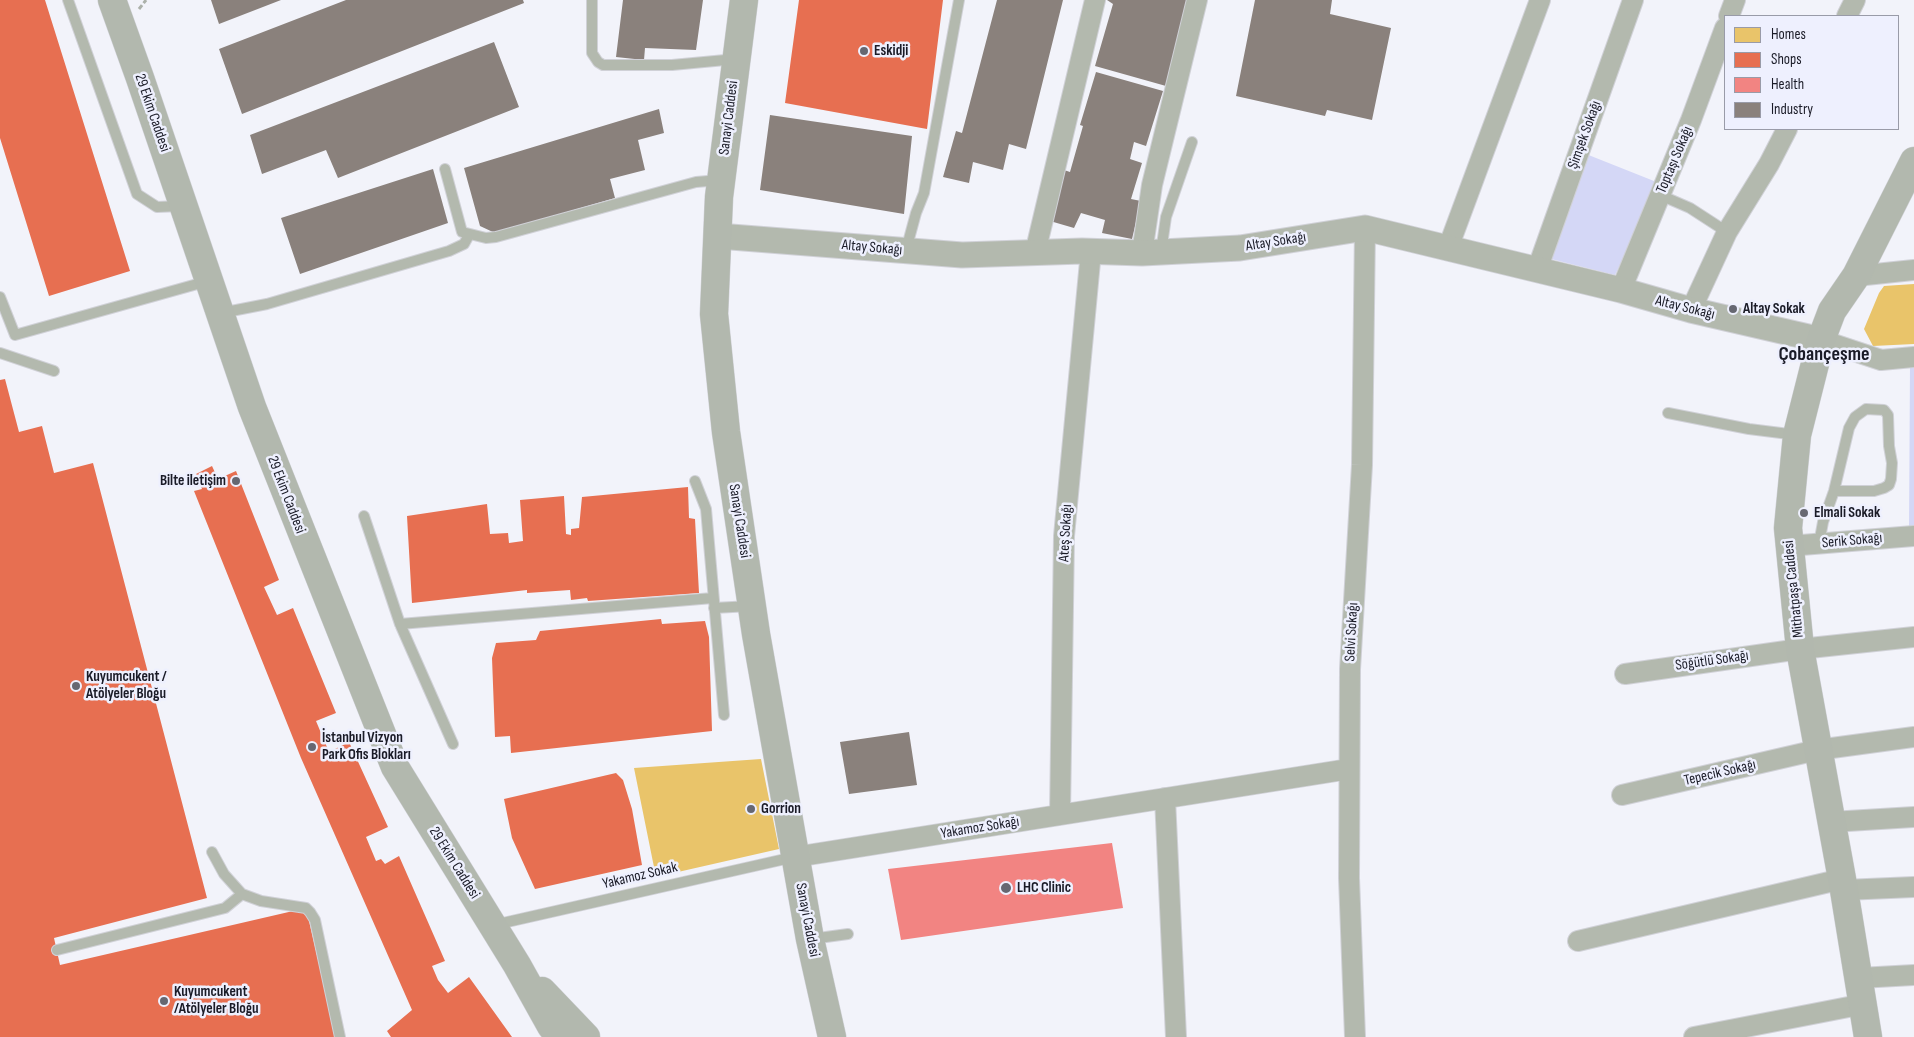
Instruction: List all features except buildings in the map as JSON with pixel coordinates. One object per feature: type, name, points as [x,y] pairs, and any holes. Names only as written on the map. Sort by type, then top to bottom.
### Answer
[{"type":"main road","name":"29 Ekim Caddesi","points":[[112,0],[256,416],[395,767],[492,925],[551,1026],[560,1037]]},
{"type":"main road","name":"Sanayi Caddesi","points":[[744,0],[721,180],[714,314],[726,432],[752,606],[810,939],[832,1037]]},
{"type":"main road","name":"Mithatpaşa Caddesi","points":[[1868,1037],[1862,991],[1800,649],[1788,528],[1797,435],[1821,340],[1832,312],[1856,276],[1911,170]]},
{"type":"main road","name":"29 Ekim Caddesi","points":[[516,965],[586,1037]]},
{"type":"street","points":[[1035,253],[1095,0]]},
{"type":"street","points":[[1151,253],[1152,185],[1197,0]]},
{"type":"street","points":[[1448,248],[1540,0]]},
{"type":"street","name":"Şimşek Sokağı","points":[[1537,270],[1633,0]]},
{"type":"street","points":[[1729,15],[1735,0]]},
{"type":"street","points":[[1848,15],[1855,0]]},
{"type":"street","name":"Toptaşı Sokağı","points":[[1621,290],[1691,120],[1724,31]]},
{"type":"street","points":[[1691,310],[1726,232],[1769,164],[1786,130]]},
{"type":"street","name":"Altay Sokağı","points":[[718,236],[962,255],[1091,252],[1151,253],[1240,248],[1365,228],[1621,290],[1691,310],[1821,340]]},
{"type":"street","name":"Selvi Sokağı","points":[[1355,1037],[1349,878],[1350,669],[1362,465],[1365,228]]},
{"type":"street","name":"Ateş Sokağı","points":[[1060,815],[1064,536],[1091,252]]},
{"type":"street","points":[[1856,276],[1914,270]]},
{"type":"street","points":[[1821,340],[1881,360],[1914,357]]},
{"type":"street","name":"Serik Sokağı","points":[[1789,546],[1914,536]]},
{"type":"street","name":"Söğütlü Sokağı","points":[[1624,674],[1800,649],[1914,637]]},
{"type":"street","name":"Tepecik Sokağı","points":[[1622,795],[1818,750],[1914,737]]},
{"type":"street","name":"Yakamoz Sokağı","points":[[795,857],[1349,768]]},
{"type":"street","points":[[1165,798],[1176,1037]]},
{"type":"street","points":[[1831,822],[1914,817]]},
{"type":"street","points":[[1578,941],[1843,884],[1914,887]]},
{"type":"street","points":[[1694,1037],[1774,1029],[1862,991],[1914,975]]},
{"type":"lane","points":[[68,0],[137,194],[157,207],[182,206]]},
{"type":"lane","points":[[592,0],[592,53],[598,62],[603,65],[672,65],[736,59]]},
{"type":"lane","points":[[906,251],[916,213],[924,193],[959,0]]},
{"type":"lane","points":[[1151,253],[1166,217],[1192,142]]},
{"type":"lane","points":[[445,169],[462,232],[486,238],[496,237],[696,182],[721,180]]},
{"type":"lane","points":[[1660,195],[1690,208],[1726,232]]},
{"type":"lane","points":[[220,314],[267,304],[449,251],[464,244],[469,234]]},
{"type":"lane","points":[[0,297],[15,335],[208,280]]},
{"type":"lane","points":[[0,353],[54,372]]},
{"type":"lane","points":[[1819,544],[1823,522],[1834,492],[1849,428],[1855,416],[1866,409],[1884,410],[1888,415],[1892,470],[1889,485],[1874,491],[1834,492]]},
{"type":"lane","points":[[1668,413],[1748,430],[1797,435]]},
{"type":"lane","points":[[695,481],[706,509],[724,715]]},
{"type":"lane","points":[[364,516],[400,624],[453,744]]},
{"type":"lane","points":[[400,624],[714,603],[752,606]]},
{"type":"lane","points":[[212,852],[224,874],[242,894],[261,901],[306,908],[310,912],[315,920],[340,1037]]},
{"type":"lane","name":"Yakamoz Sokak","points":[[492,925],[795,857]]},
{"type":"lane","points":[[57,950],[225,908],[242,894]]},
{"type":"lane","points":[[810,939],[848,934]]},
{"type":"shaded area","points":[[1586,154],[1659,183],[1615,275],[1547,258]]},
{"type":"shaded area","points":[[1910,366],[1914,366],[1914,526],[1909,527]]},
{"type":"place","name":"Eskidji","points":[[864,51]]},
{"type":"place","name":"Altay Sokak","points":[[1733,309]]},
{"type":"place","name":"Bilte iletişim","points":[[236,481]]},
{"type":"place","name":"Elmali Sokak","points":[[1804,513]]},
{"type":"place","name":"Kuyumcukent / Atölyeler Bloğu","points":[[76,686]]},
{"type":"place","name":"İstanbul Vizyon Park Ofis Blokları","points":[[312,747]]},
{"type":"place","name":"Gorrion","points":[[751,809]]},
{"type":"place","name":"LHC Clinic","points":[[1006,888]]},
{"type":"place","name":"Kuyumcukent /Atölyeler Bloğu","points":[[164,1001]]},
{"type":"district","name":"Çobançeşme","points":[[1824,355]]}]
